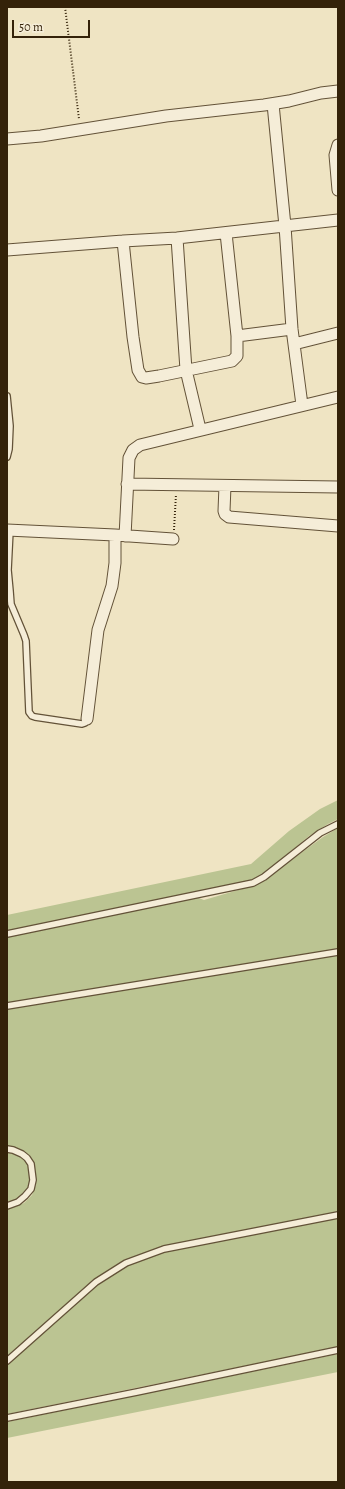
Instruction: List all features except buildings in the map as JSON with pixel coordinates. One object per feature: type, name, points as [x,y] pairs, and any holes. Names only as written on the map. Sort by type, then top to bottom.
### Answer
[{"type":"street","points":[[7,139],[41,136],[166,116],[273,104],[315,94],[338,92]]},
{"type":"street","points":[[273,104],[285,226],[292,329],[302,405]]},
{"type":"street","points":[[338,145],[335,152],[335,160],[338,190]]},
{"type":"street","points":[[7,250],[177,238],[338,220]]},
{"type":"street","points":[[124,242],[130,308],[139,374],[146,378],[234,360],[238,354],[226,233]]},
{"type":"street","points":[[177,238],[186,370],[200,430]]},
{"type":"street","points":[[237,336],[292,329]]},
{"type":"street","points":[[294,344],[338,333]]},
{"type":"street","points":[[87,719],[98,630],[112,586],[127,484],[129,458],[131,453],[136,447],[144,443],[338,397]]},
{"type":"street","points":[[127,484],[338,487]]},
{"type":"street","points":[[225,486],[224,511],[229,517],[338,526]]},
{"type":"street","points":[[9,530],[173,539]]},
{"type":"lane","points":[[7,396],[10,426],[9,449],[7,457]]},
{"type":"lane","points":[[9,530],[8,570],[11,604],[26,641],[29,712],[35,717],[82,724],[85,724],[87,719]]},
{"type":"lane","points":[[7,934],[249,884],[264,877],[311,839],[338,824]]},
{"type":"lane","points":[[7,1006],[338,952]]},
{"type":"lane","points":[[7,1149],[14,1150],[27,1158],[31,1164],[33,1180],[30,1189],[25,1196],[18,1202],[7,1206]]},
{"type":"lane","points":[[7,1361],[96,1282],[126,1263],[164,1249],[338,1215]]},
{"type":"lane","points":[[7,1418],[130,1394],[338,1350]]},
{"type":"path","points":[[65,7],[80,130]]},
{"type":"path","points":[[173,539],[176,493]]},
{"type":"green space","points":[[338,800],[338,819],[309,836],[269,870],[252,880],[244,883],[7,931],[7,915],[251,864],[289,831],[320,809]]},
{"type":"green space","points":[[338,828],[338,949],[7,1004],[7,936],[196,897],[204,900],[245,888],[264,880],[323,837]]},
{"type":"green space","points":[[338,955],[338,1212],[164,1247],[137,1256],[85,1288],[7,1358],[7,1209],[24,1203],[32,1195],[36,1184],[36,1174],[34,1164],[29,1155],[18,1148],[7,1146],[7,1009],[200,976]]},
{"type":"green space","points":[[7,1152],[13,1152],[25,1160],[30,1171],[30,1179],[28,1188],[23,1195],[16,1200],[7,1202]]},
{"type":"green space","points":[[338,1218],[338,1347],[7,1414],[7,1364],[98,1284],[119,1270],[145,1258],[165,1252]]},
{"type":"green space","points":[[338,1354],[338,1372],[7,1438],[7,1422]]}]
